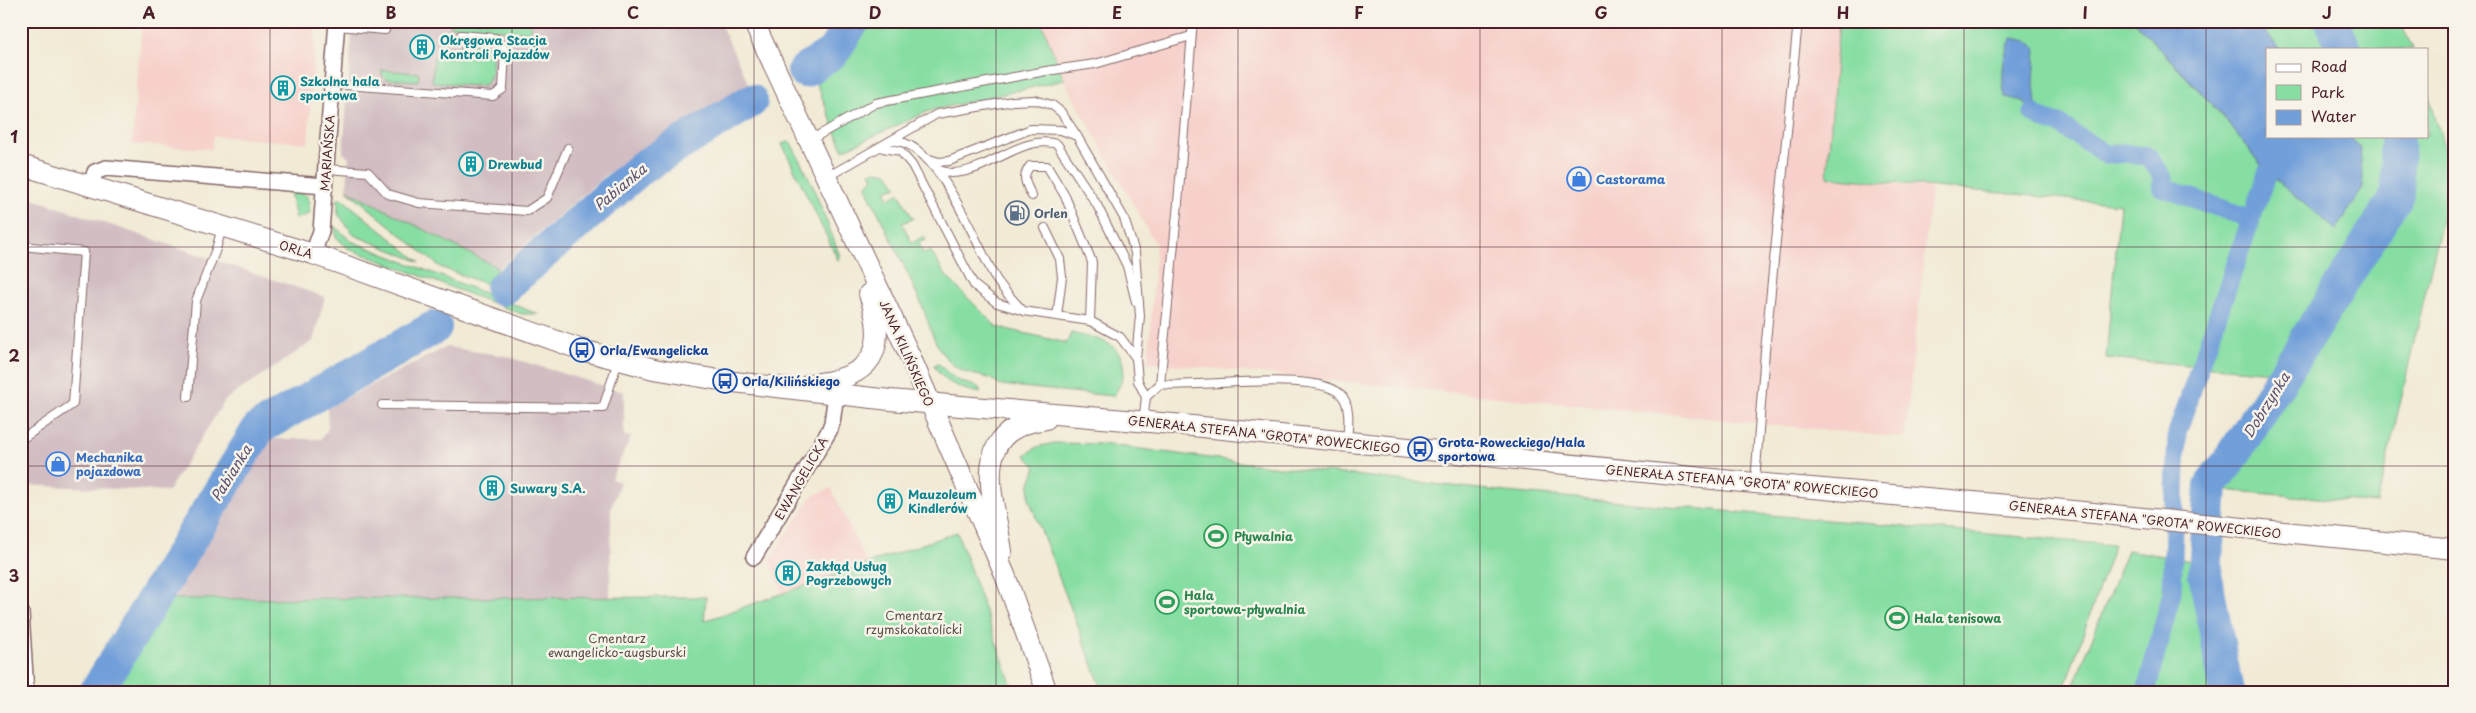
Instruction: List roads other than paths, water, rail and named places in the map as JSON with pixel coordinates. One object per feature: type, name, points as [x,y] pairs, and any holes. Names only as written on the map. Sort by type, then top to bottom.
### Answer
[{"type":"street","name":"JANA KILIŃSKIEGO","points":[[753,21],[930,404],[1005,575],[1047,692]]},
{"type":"street","name":"MARIAŃSKA","points":[[314,254],[321,231],[337,24]]},
{"type":"street","name":"ORLA","points":[[21,165],[314,254],[499,321]]},
{"type":"street","points":[[91,186],[96,172],[106,168],[324,186]]},
{"type":"street","points":[[765,386],[819,384],[852,375],[867,363],[877,344],[876,314],[836,200]]},
{"type":"street","name":"GENERAŁA STEFANA \"GROTA\" ROWECKIEGO","points":[[499,321],[555,341],[672,372],[765,386],[930,404],[1083,416],[2455,549]]},
{"type":"street","name":"EWANGELICKA","points":[[754,557],[829,431],[836,394]]},
{"type":"street","points":[[1005,575],[991,488],[992,454],[1007,434],[1024,424],[1044,419],[1083,416]]},
{"type":"street","points":[[21,613],[26,692]]},
{"type":"lane","points":[[1146,397],[1160,384],[1178,203],[1193,21]]},
{"type":"lane","points":[[1755,482],[1765,351],[1798,21]]},
{"type":"lane","points":[[337,24],[386,30]]},
{"type":"lane","points":[[332,84],[493,96],[503,89],[506,50],[495,38],[461,35]]},
{"type":"lane","points":[[808,141],[876,103],[1046,70],[1095,64],[1192,36]]},
{"type":"lane","points":[[826,178],[894,141],[936,114],[1013,101],[1035,100],[1052,105],[1061,112],[1077,136],[1124,218],[1135,253],[1140,316],[1136,358],[1138,381],[1146,397],[1143,422]]},
{"type":"lane","points":[[922,156],[939,162],[949,161],[1030,129],[1060,130],[1077,136]]},
{"type":"lane","points":[[937,170],[952,173],[976,167],[1032,143],[1044,140],[1058,144],[1097,205],[1127,266],[1140,316]]},
{"type":"lane","points":[[894,141],[902,141],[912,146],[946,181],[998,282],[1023,311]]},
{"type":"lane","points":[[326,169],[368,172],[388,194],[419,203],[526,211],[547,198],[568,148]]},
{"type":"lane","points":[[880,148],[900,151],[912,165],[974,285],[996,303],[1023,311],[1090,321],[1120,337],[1136,358]]},
{"type":"lane","points":[[1032,196],[1024,180],[1025,172],[1030,166],[1047,166],[1065,196],[1092,262],[1090,321]]},
{"type":"lane","points":[[188,397],[196,301],[216,249],[222,226]]},
{"type":"lane","points":[[1045,228],[1060,259],[1062,277],[1057,316]]},
{"type":"lane","points":[[21,246],[84,252],[73,404],[22,439]]},
{"type":"lane","points":[[382,405],[602,408],[619,359]]},
{"type":"lane","points":[[1160,384],[1257,382],[1320,384],[1339,392],[1346,403],[1347,442]]},
{"type":"water","points":[[1960,21],[2030,21],[1996,28],[1962,24]]},
{"type":"water","points":[[2134,21],[2257,21],[2278,48],[2266,48],[2266,138],[2352,138],[2360,149],[2363,188],[2336,230],[2267,173],[2223,116]]},
{"type":"water","points":[[2012,38],[2027,41],[2036,48],[2034,83],[2036,106],[2033,113],[2023,101],[2005,97],[2003,67],[2006,51]]},
{"type":"waterway","name":"Pabianka","points":[[804,71],[833,52],[853,21]]},
{"type":"waterway","name":"Dobrzynka","points":[[2331,21],[2344,48]]},
{"type":"waterway","name":"Pabianka","points":[[502,289],[641,168],[751,101]]},
{"type":"waterway","points":[[2033,113],[2045,120],[2059,124],[2107,155],[2125,153],[2149,157],[2164,179],[2161,187],[2251,219]]},
{"type":"waterway","name":"Dobrzynka","points":[[2227,692],[2205,574],[2211,485],[2230,460],[2398,194],[2397,138]]},
{"type":"waterway","points":[[2146,692],[2172,592],[2177,433],[2267,173]]},
{"type":"waterway","name":"Pabianka","points":[[96,692],[259,428],[435,327]]},
{"type":"place","name":"Okręgowa Stacja Kontroli Pojazdów","points":[[422,47]]},
{"type":"place","name":"Szkolna hala sportowa","points":[[283,88]]},
{"type":"place","name":"Drewbud","points":[[471,164]]},
{"type":"place","name":"Castorama","points":[[1579,179]]},
{"type":"place","name":"Orlen","points":[[1017,213]]},
{"type":"place","name":"Orla/Ewangelicka","points":[[582,350]]},
{"type":"place","name":"Orla/Kilińskiego","points":[[725,381]]},
{"type":"place","name":"Grota-Roweckiego/Hala sportowa","points":[[1420,449]]},
{"type":"place","name":"Mechanika pojazdowa","points":[[58,464]]},
{"type":"place","name":"Suwary S.A.","points":[[492,488]]},
{"type":"place","name":"Mauzoleum Kindlerów","points":[[890,501]]},
{"type":"place","name":"Pływalnia","points":[[1216,536]]},
{"type":"place","name":"Zakłąd Usług Pogrzebowych","points":[[788,573]]},
{"type":"place","name":"Hala sportowa-pływalnia","points":[[1167,602]]},
{"type":"place","name":"Hala tenisowa","points":[[1897,618]]},
{"type":"park label","name":"Cmentarz rzymskokatolicki","points":[[914,622]]},
{"type":"park label","name":"Cmentarz ewangelicko-augsburski","points":[[617,645]]}]
